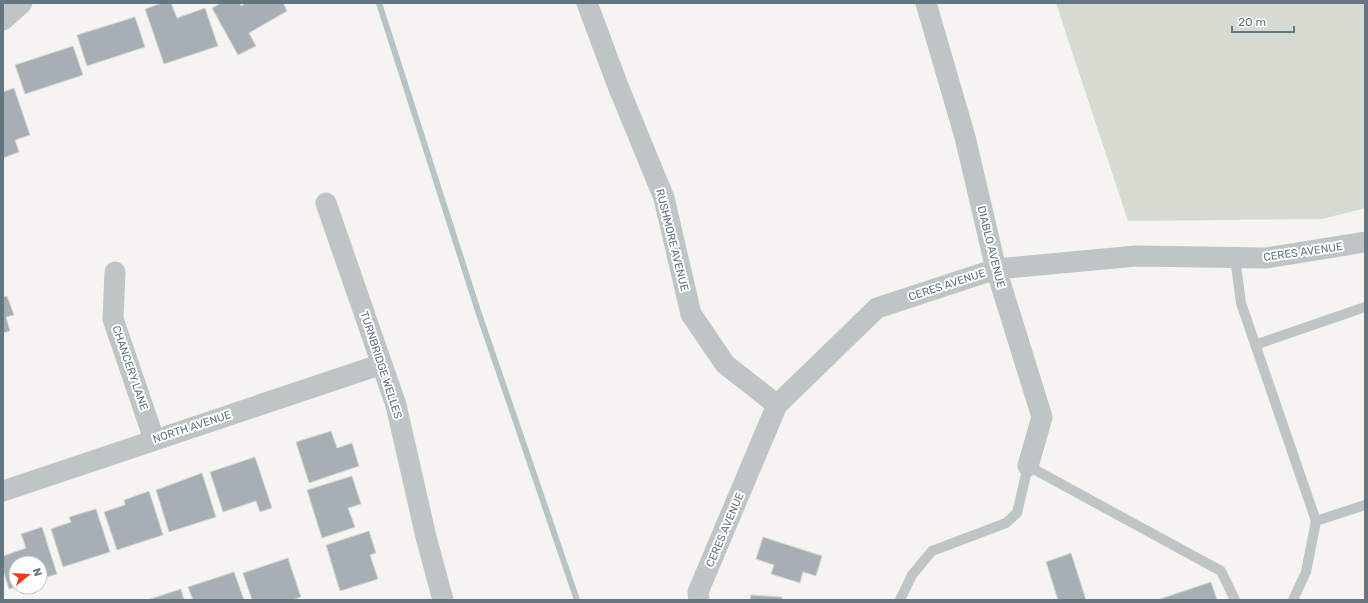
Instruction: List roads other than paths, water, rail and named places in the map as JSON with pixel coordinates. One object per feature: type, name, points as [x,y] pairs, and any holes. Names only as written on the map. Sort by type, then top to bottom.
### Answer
[{"type":"street","points":[[3,20],[22,3]]},
{"type":"street","name":"RUSHMORE AVENUE","points":[[587,3],[618,86],[664,198],[691,314],[725,364],[777,405]]},
{"type":"street","name":"DIABLO AVENUE","points":[[926,3],[965,137],[996,269],[1042,417],[1028,466]]},
{"type":"street","name":"TURNBRIDGE WELLES","points":[[326,203],[396,405],[439,599]]},
{"type":"street","name":"CERES AVENUE","points":[[699,600],[698,592],[777,405],[877,308],[996,269],[1136,256],[1266,258],[1365,242]]},
{"type":"street","name":"CHANCERY LANE","points":[[115,272],[113,319],[154,439]]},
{"type":"street","name":"NORTH AVENUE","points":[[3,491],[154,439],[382,364]]},
{"type":"lane","points":[[1235,258],[1241,303],[1316,521],[1306,572],[1293,600]]},
{"type":"lane","points":[[1255,345],[1365,307]]},
{"type":"lane","points":[[900,600],[912,575],[932,551],[1006,523],[1017,513],[1028,466],[1220,571],[1235,600]]},
{"type":"lane","points":[[1316,521],[1365,505]]},
{"type":"waterway","points":[[379,3],[478,311],[577,600]]}]
